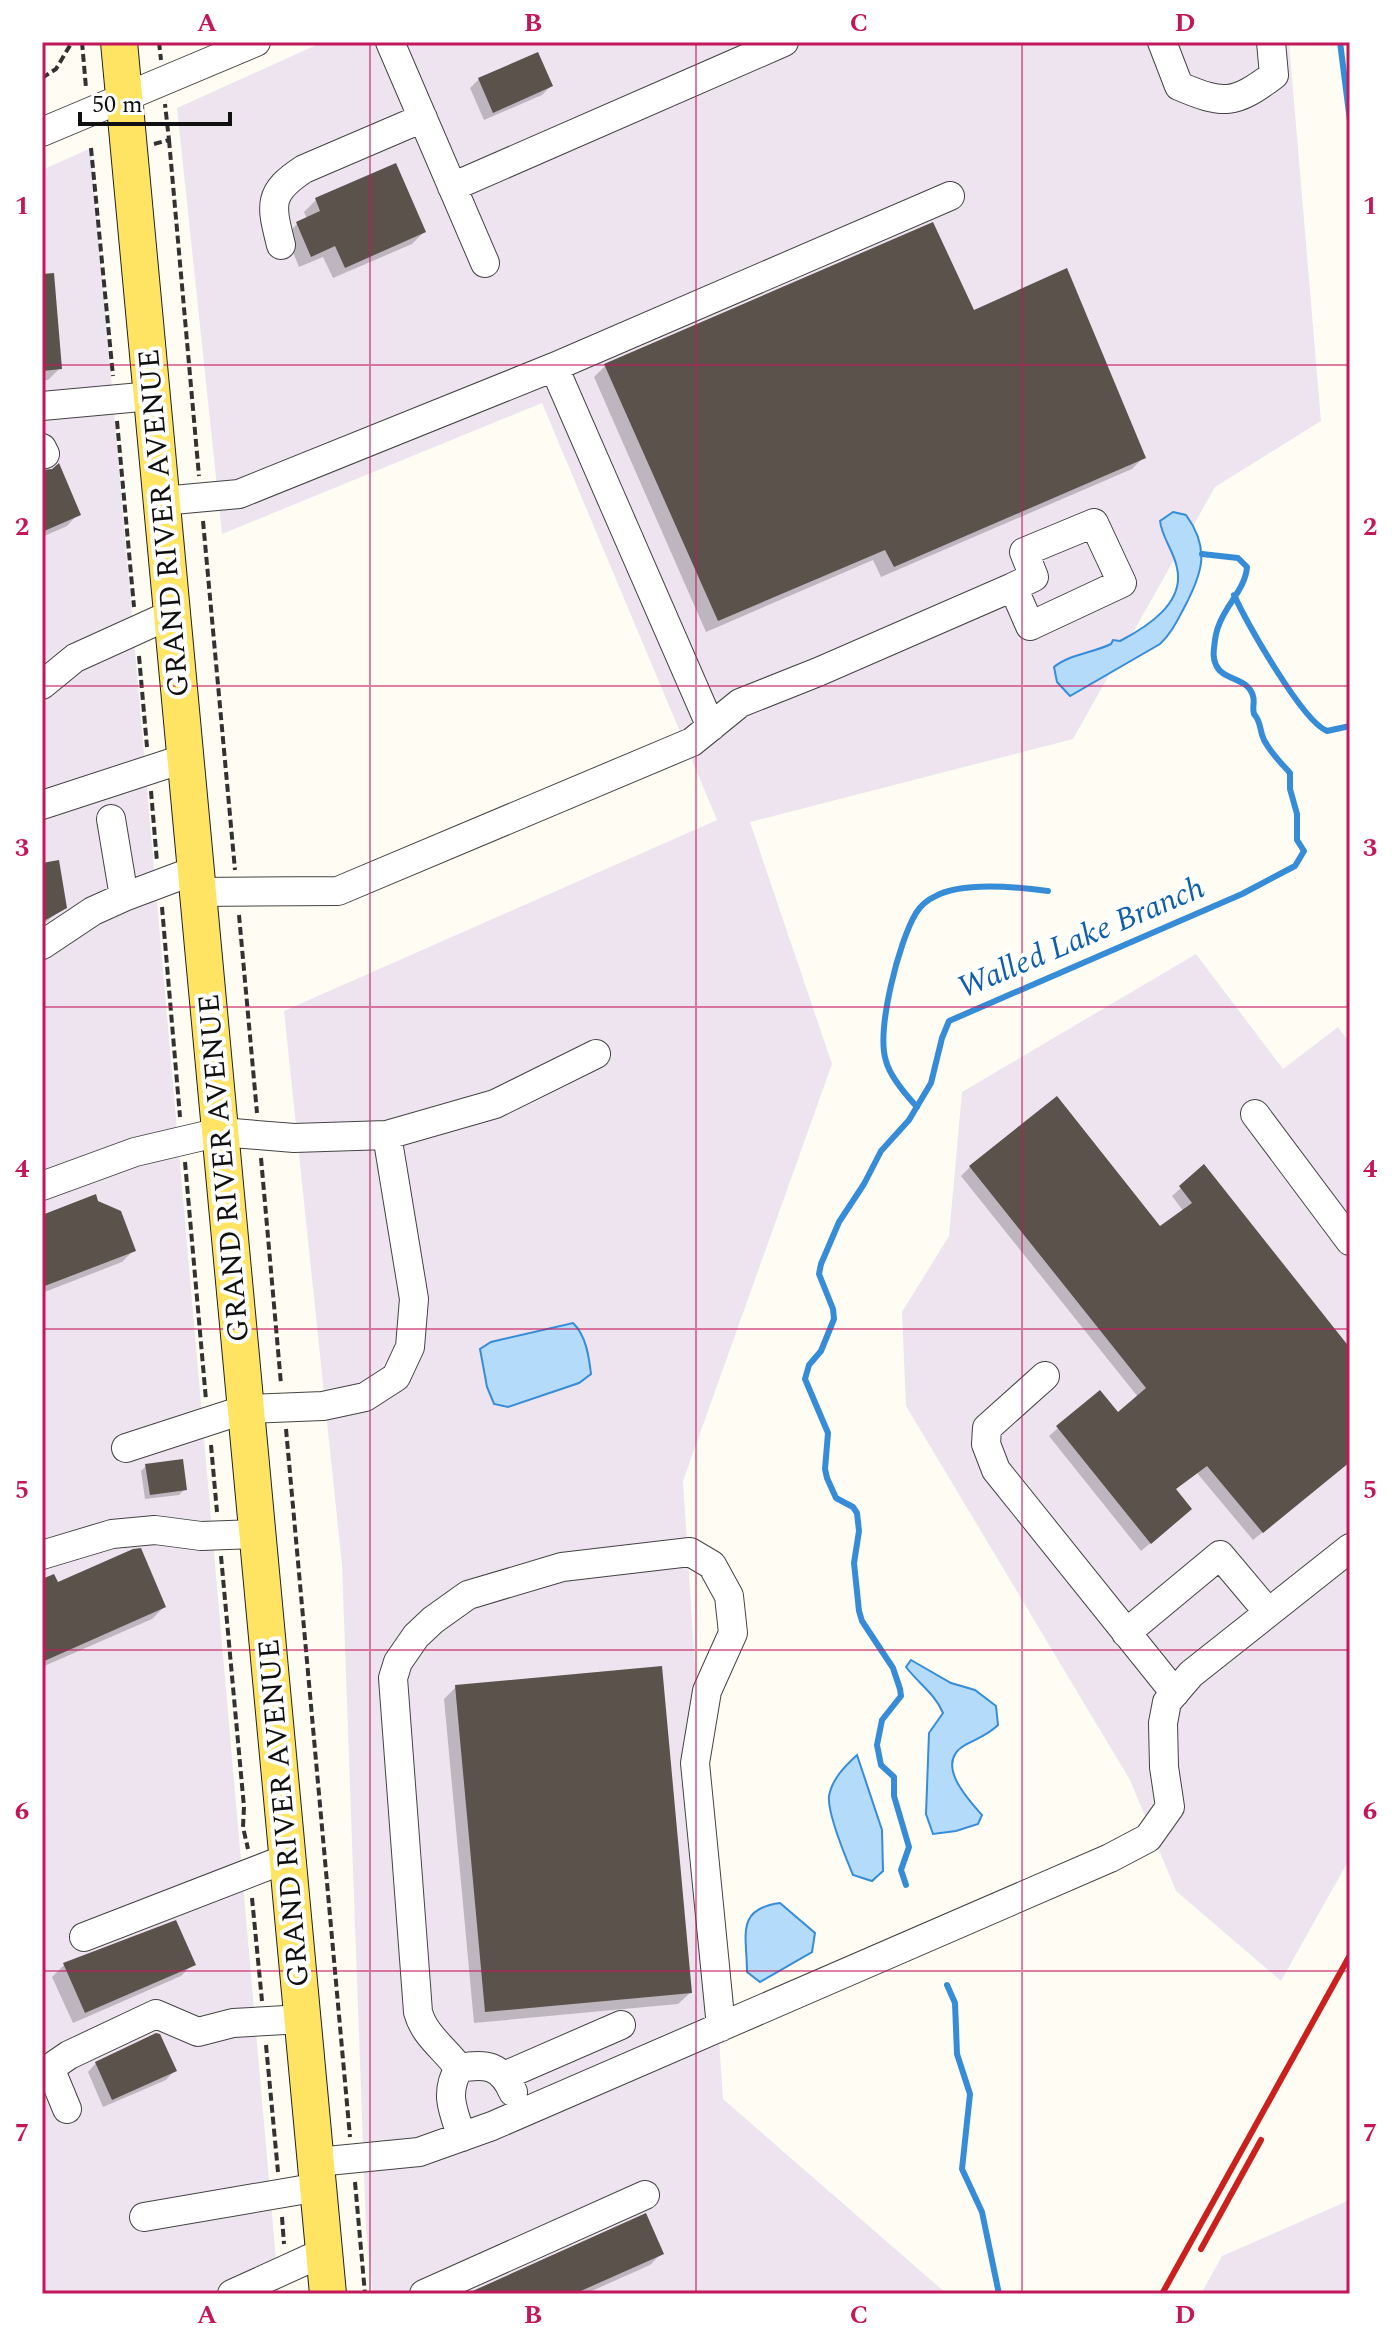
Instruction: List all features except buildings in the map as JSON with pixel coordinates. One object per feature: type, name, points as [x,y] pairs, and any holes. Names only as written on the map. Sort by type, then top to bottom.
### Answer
[{"type":"main road","name":"GRAND RIVER AVENUE","points":[[119,42],[328,2294]]},
{"type":"street","points":[[42,132],[256,42]]},
{"type":"street","points":[[390,42],[485,263]]},
{"type":"street","points":[[452,187],[784,42]]},
{"type":"street","points":[[1162,42],[1179,86],[1213,100],[1248,95],[1274,75],[1271,42]]},
{"type":"street","points":[[281,245],[273,212],[276,192],[288,180],[304,169],[423,118]]},
{"type":"street","points":[[162,501],[239,494],[554,367],[950,196]]},
{"type":"street","points":[[554,367],[711,727]]},
{"type":"street","points":[[42,406],[152,396]]},
{"type":"street","points":[[42,945],[93,911],[159,883],[197,881],[237,892],[338,891],[692,742],[740,703],[1013,587]]},
{"type":"street","points":[[42,685],[75,658],[172,614]]},
{"type":"street","points":[[42,805],[186,758]]},
{"type":"street","points":[[111,819],[124,897]]},
{"type":"street","points":[[42,1186],[135,1152],[220,1132],[294,1138],[387,1135],[495,1104],[596,1054]]},
{"type":"street","points":[[1255,1114],[1350,1241]]},
{"type":"street","points":[[126,1448],[246,1409],[323,1406],[365,1397],[396,1377],[410,1347],[414,1299],[387,1135]]},
{"type":"street","points":[[1045,1376],[987,1428],[986,1444],[996,1470],[1175,1693]]},
{"type":"street","points":[[42,1555],[112,1534],[155,1530],[201,1536],[258,1534]]},
{"type":"street","points":[[144,2217],[280,2193],[353,2159],[419,2152],[462,2137],[1096,1864],[1148,1838],[1170,1807],[1164,1767],[1163,1723],[1167,1702],[1191,1674],[1350,1548]]},
{"type":"street","points":[[459,2068],[445,2049],[423,2029],[418,2012],[393,1678],[398,1662],[416,1636],[468,1595],[562,1567],[690,1552],[712,1565],[729,1596],[733,1633],[707,1691],[695,1763],[721,2027]]},
{"type":"street","points":[[1126,1633],[1220,1555],[1268,1612]]},
{"type":"street","points":[[84,1937],[288,1858]]},
{"type":"street","points":[[67,2109],[50,2068],[69,2055],[156,2014],[198,2032],[233,2023],[303,2019]]},
{"type":"street","points":[[504,2076],[621,2025]]},
{"type":"street","points":[[462,2137],[452,2110],[450,2082],[459,2068],[479,2064],[504,2076],[520,2114]]},
{"type":"street","points":[[424,2294],[645,2195]]},
{"type":"street","points":[[232,2294],[324,2252]]},
{"type":"path","points":[[42,78],[56,69],[72,42]]},
{"type":"path","points":[[169,140],[365,2294]]},
{"type":"path","points":[[91,148],[217,1513]]},
{"type":"path","points":[[221,1557],[244,1807],[243,1827],[250,1872],[286,2270]]},
{"type":"shaded area","points":[[323,42],[1289,42],[1321,421],[1215,487],[1073,739],[750,822],[832,1064],[683,1481],[723,2099],[947,2294],[373,2294],[366,2229],[342,1565],[284,1011],[717,820],[542,403],[222,534],[177,108]]},
{"type":"shaded area","points":[[91,148],[279,2294],[42,2294],[42,170]]},
{"type":"shaded area","points":[[1196,954],[1283,1069],[1338,1027],[1350,1043],[1350,1858],[1281,1981],[1176,1891],[1130,1780],[906,1406],[902,1312],[949,1236],[962,1092]]},
{"type":"shaded area","points":[[1350,2200],[1350,2294],[1201,2294],[1222,2256]]},
{"type":"water","points":[[1173,512],[1186,515],[1194,527],[1201,550],[1199,573],[1176,622],[1160,644],[1070,696],[1057,682],[1054,667],[1131,635],[1152,621],[1170,603],[1178,581],[1177,568],[1160,521]]},
{"type":"water","points":[[573,1323],[584,1340],[591,1374],[579,1383],[508,1407],[494,1404],[487,1387],[480,1349],[491,1342]]},
{"type":"water","points":[[911,1660],[951,1683],[975,1690],[996,1706],[998,1725],[956,1752],[952,1761],[956,1780],[982,1815],[978,1824],[933,1834],[926,1814],[929,1733],[943,1713],[906,1667]]},
{"type":"water","points":[[857,1755],[882,1830],[883,1871],[872,1881],[853,1875],[829,1804],[836,1778]]},
{"type":"water","points":[[780,1903],[815,1933],[812,1952],[760,1982],[747,1972],[747,1926],[756,1911]]},
{"type":"waterway","points":[[1340,42],[1350,121]]},
{"type":"waterway","name":"Walled Lake Branch","points":[[906,1885],[901,1870],[909,1847],[894,1796],[894,1777],[881,1765],[877,1745],[882,1720],[901,1696],[900,1689],[893,1668],[862,1621],[854,1563],[859,1531],[857,1513],[853,1507],[836,1498],[827,1478],[828,1433],[805,1379],[809,1365],[821,1351],[834,1319],[819,1274],[821,1264],[839,1222],[881,1151],[909,1120],[931,1083],[949,1021],[1242,894],[1295,866],[1304,851],[1297,840],[1297,814],[1290,789],[1290,773],[1264,740],[1254,714],[1254,698],[1250,690],[1219,670],[1214,659],[1217,629],[1242,585],[1247,567],[1238,558],[1202,554]]},
{"type":"waterway","name":"Walled Lake Branch","points":[[1234,595],[1290,691],[1316,723],[1327,731],[1350,726]]},
{"type":"waterway","points":[[917,1107],[891,1073],[884,1047],[891,986],[909,926],[916,913],[931,898],[959,889],[990,886],[1048,891]]},
{"type":"waterway","name":"Walled Lake Branch","points":[[947,1985],[955,2003],[957,2054],[970,2094],[962,2169],[982,2212],[999,2294]]},
{"type":"railway","points":[[1162,2294],[1350,1955]]},
{"type":"railway","points":[[1201,2249],[1261,2140]]}]
